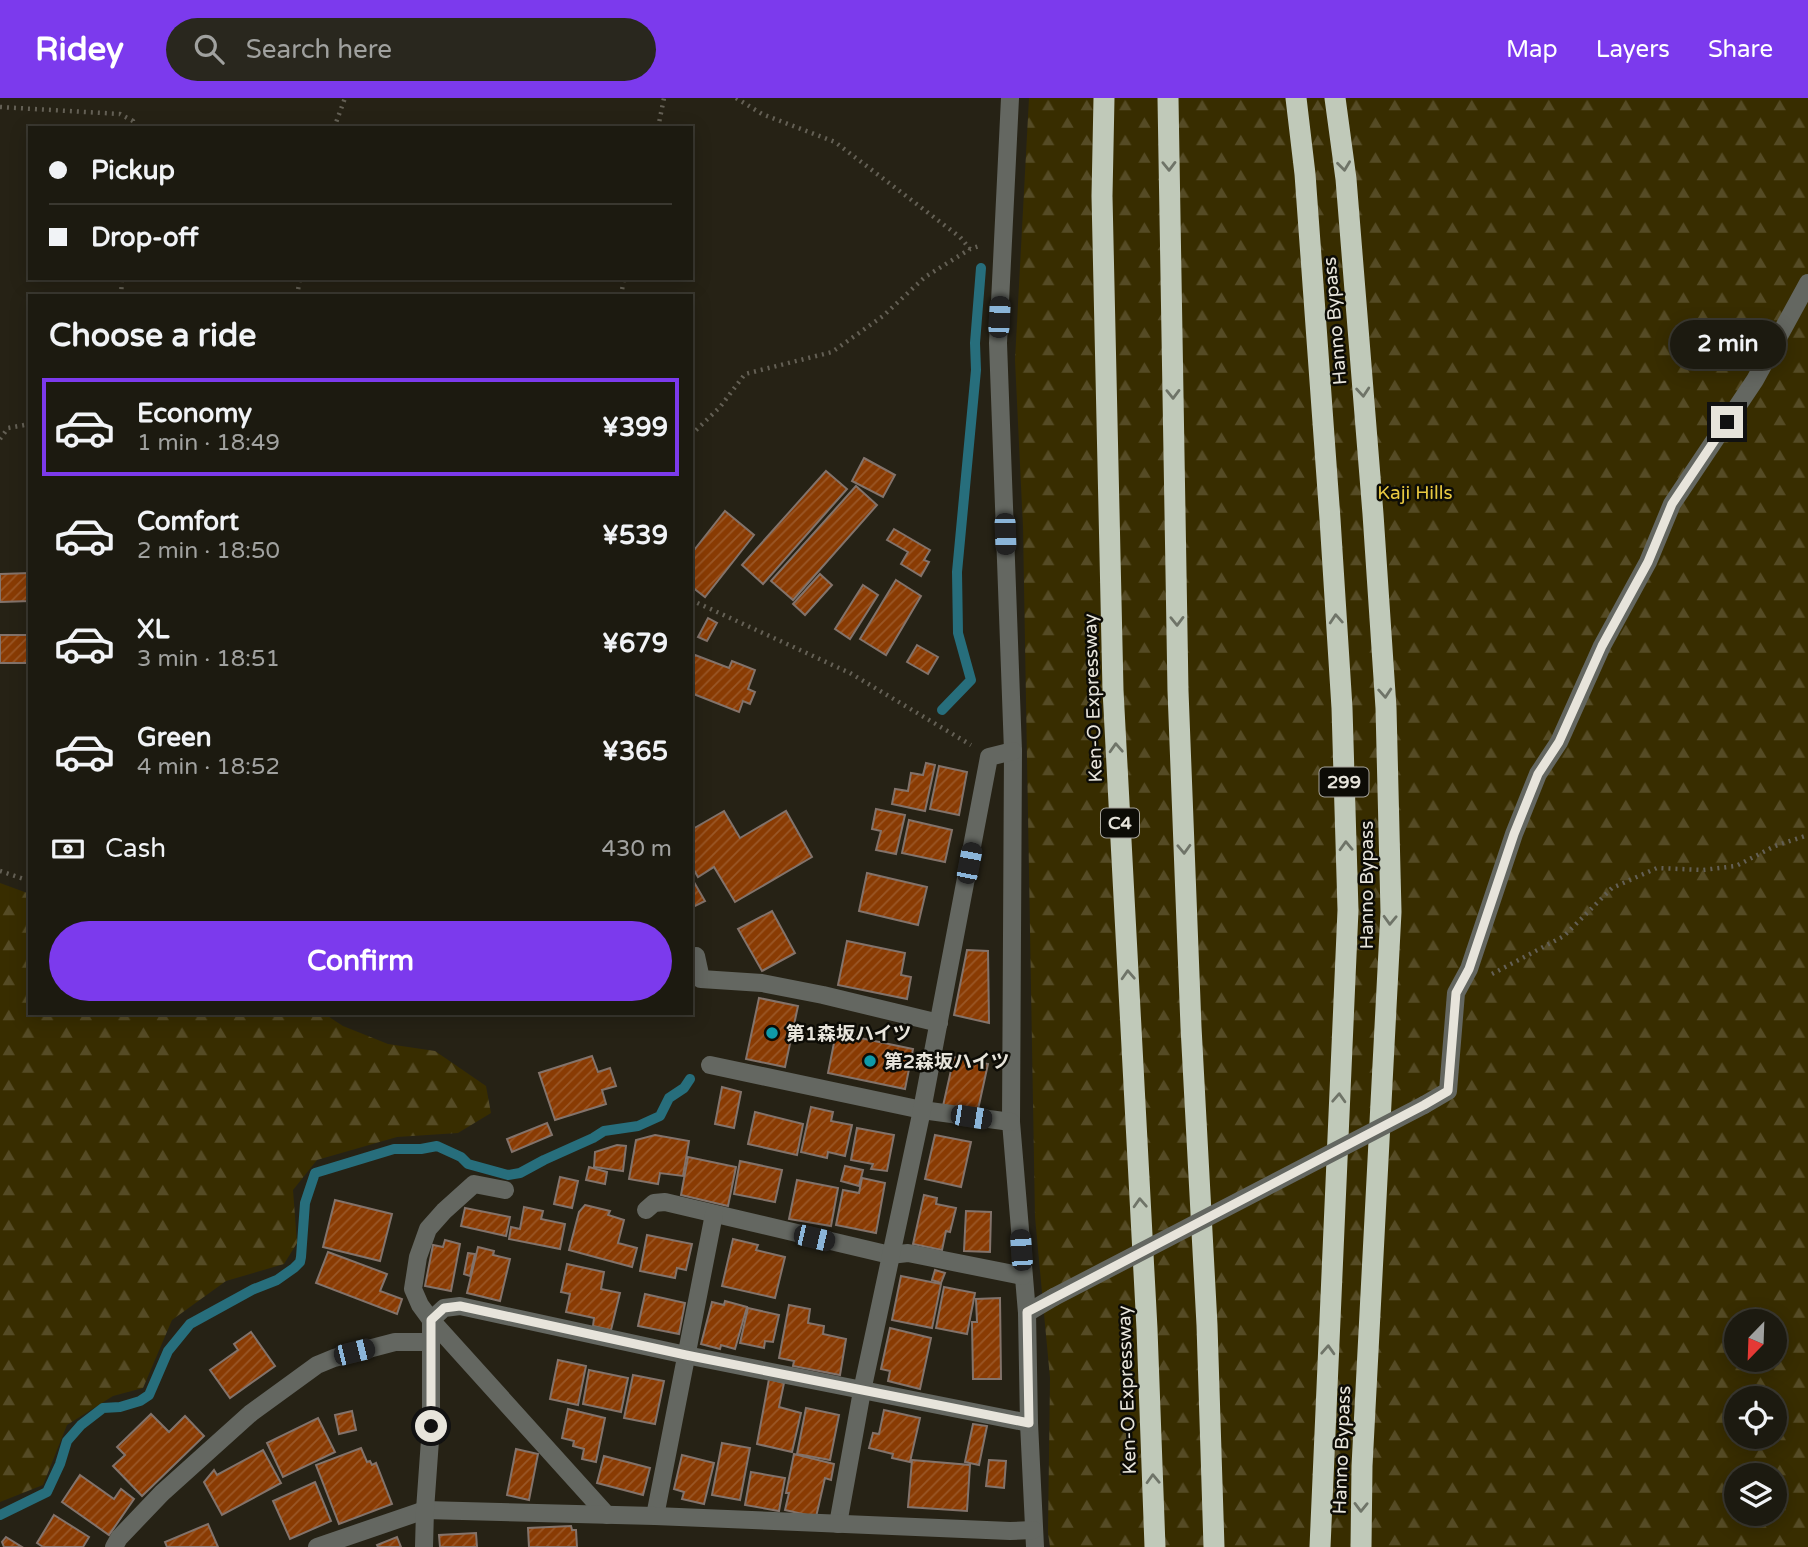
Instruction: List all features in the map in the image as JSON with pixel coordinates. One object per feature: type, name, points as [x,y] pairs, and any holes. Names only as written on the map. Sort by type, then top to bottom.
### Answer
[{"type":"highway","name":"Ken-O Expressway","points":[[1104,98],[1102,210],[1113,691],[1147,1329],[1155,1547]]},
{"type":"highway","points":[[1168,98],[1178,691],[1191,1027],[1207,1325],[1214,1547]]},
{"type":"highway","name":"Hanno Bypass","points":[[1296,98],[1305,174],[1342,708],[1348,910],[1320,1547]]},
{"type":"highway","name":"Hanno Bypass","points":[[1335,98],[1346,178],[1373,514],[1386,708],[1391,912],[1362,1466],[1361,1547]]},
{"type":"street","points":[[317,1547],[425,1510],[655,1516],[1010,1531],[1034,1539],[1027,1312],[1011,1122],[1013,751],[998,343],[1010,98]]},
{"type":"street","points":[[1027,1312],[1448,1091],[1456,993],[1469,969],[1514,834],[1538,774],[1559,742],[1602,646],[1648,562],[1672,504],[1755,380],[1808,283]]},
{"type":"street","points":[[838,1524],[862,1391],[922,1110],[989,757],[1013,751]]},
{"type":"street","points":[[696,956],[701,979],[762,983],[939,1023]]},
{"type":"street","points":[[710,1065],[922,1110],[1011,1122]]},
{"type":"street","points":[[505,1190],[474,1184],[444,1211],[428,1229],[418,1257],[413,1289],[431,1320],[607,1515]]},
{"type":"street","points":[[646,1210],[654,1203],[665,1202],[890,1255],[908,1253],[1023,1276]]},
{"type":"street","points":[[655,1516],[714,1214]]},
{"type":"street","points":[[425,1547],[431,1426],[431,1320],[444,1308],[460,1306],[686,1355],[1029,1423]]},
{"type":"street","points":[[114,1547],[119,1538],[162,1493],[251,1413],[317,1365],[334,1357],[395,1342],[430,1342]]},
{"type":"path","points":[[335,126],[345,98]]},
{"type":"path","points":[[658,126],[664,98]]},
{"type":"path","points":[[736,98],[762,114],[835,142],[960,237],[970,249]]},
{"type":"path","points":[[0,107],[120,114],[133,121],[133,126]]},
{"type":"path","points":[[693,433],[720,407],[745,373],[832,352],[883,316],[925,277],[970,249],[1003,239]]},
{"type":"path","points":[[0,437],[8,428],[28,424]]},
{"type":"path","points":[[693,601],[850,673],[989,757]]},
{"type":"path","points":[[1456,993],[1564,936],[1612,888],[1657,868],[1703,870],[1736,866],[1774,846],[1808,835]]},
{"type":"path","points":[[0,871],[28,880]]},
{"type":"green space","name":"Kaji Hills","points":[[1029,98],[1808,98],[1808,1547],[1050,1547],[1050,1378],[1035,1217],[1023,527],[1015,360]]},
{"type":"green space","points":[[0,883],[28,893],[28,1015],[326,1015],[343,1026],[388,1044],[435,1051],[486,1086],[491,1113],[458,1133],[397,1137],[317,1160],[293,1190],[297,1243],[284,1264],[226,1281],[172,1320],[143,1388],[113,1396],[67,1425],[43,1485],[0,1502]]},
{"type":"building","points":[[864,458],[895,475],[883,497],[852,481]]},
{"type":"building","points":[[826,471],[847,489],[763,584],[742,565]]},
{"type":"building","points":[[856,486],[877,505],[793,600],[771,581]]},
{"type":"building","points":[[725,511],[754,535],[705,597],[693,588],[693,551]]},
{"type":"building","points":[[894,529],[930,550],[924,560],[929,562],[921,576],[901,564],[908,552],[887,540]]},
{"type":"building","points":[[28,573],[28,601],[0,602],[0,574]]},
{"type":"building","points":[[820,574],[832,585],[805,615],[793,604]]},
{"type":"building","points":[[896,580],[921,596],[886,655],[860,639]]},
{"type":"building","points":[[863,585],[878,595],[850,639],[835,629]]},
{"type":"building","points":[[708,618],[717,623],[707,641],[698,637]]},
{"type":"building","points":[[0,635],[28,635],[28,663],[0,663]]},
{"type":"building","points":[[917,645],[938,657],[928,674],[907,662]]},
{"type":"building","points":[[695,655],[729,668],[732,661],[755,670],[748,689],[755,692],[750,704],[743,701],[739,712],[693,694]]},
{"type":"building","points":[[926,763],[935,765],[925,811],[892,804],[895,789],[908,791],[911,773],[923,775]]},
{"type":"building","points":[[939,766],[967,772],[959,815],[930,809]]},
{"type":"building","points":[[876,809],[905,815],[896,854],[876,850],[881,831],[872,829]]},
{"type":"building","points":[[724,811],[740,838],[786,811],[812,857],[735,902],[714,867],[698,877],[693,868],[693,829]]},
{"type":"building","points":[[909,820],[952,830],[945,862],[902,853]]},
{"type":"building","points":[[867,873],[927,887],[918,925],[859,911]]},
{"type":"building","points":[[693,880],[705,901],[693,907]]},
{"type":"building","points":[[772,911],[795,953],[762,971],[738,929]]},
{"type":"building","points":[[847,941],[905,953],[901,975],[911,977],[907,999],[838,985]]},
{"type":"building","points":[[967,950],[988,951],[989,1023],[954,1015]]},
{"type":"building","name":"第1森坂ハイツ","points":[[759,998],[798,1006],[785,1067],[746,1059]]},
{"type":"building","name":"第2森坂ハイツ","points":[[836,1033],[913,1049],[905,1089],[828,1073]]},
{"type":"building","points":[[592,1056],[598,1072],[610,1068],[616,1086],[602,1090],[606,1104],[555,1120],[539,1073]]},
{"type":"building","points":[[954,1057],[988,1064],[977,1114],[943,1106]]},
{"type":"building","points":[[722,1087],[741,1092],[734,1128],[715,1124]]},
{"type":"building","points":[[811,1107],[833,1112],[831,1121],[852,1125],[845,1156],[828,1152],[827,1158],[801,1152]]},
{"type":"building","points":[[755,1112],[803,1124],[797,1155],[748,1144]]},
{"type":"building","points":[[547,1123],[552,1135],[512,1152],[507,1139]]},
{"type":"building","points":[[857,1128],[894,1135],[887,1171],[871,1169],[873,1164],[851,1160]]},
{"type":"building","points":[[655,1135],[689,1141],[683,1176],[660,1173],[658,1184],[629,1179],[636,1140]]},
{"type":"building","points":[[935,1135],[971,1142],[961,1187],[925,1179]]},
{"type":"building","points":[[617,1145],[626,1146],[623,1171],[594,1167],[595,1152]]},
{"type":"building","points":[[688,1157],[736,1167],[728,1206],[681,1195]]},
{"type":"building","points":[[740,1161],[782,1170],[775,1202],[734,1194]]},
{"type":"building","points":[[845,1166],[863,1170],[859,1186],[841,1181]]},
{"type":"building","points":[[589,1167],[607,1172],[605,1184],[586,1180]]},
{"type":"building","points":[[560,1177],[578,1181],[572,1208],[554,1204]]},
{"type":"building","points":[[862,1178],[885,1183],[876,1233],[836,1225],[843,1190],[859,1193]]},
{"type":"building","points":[[797,1180],[838,1188],[831,1226],[789,1219]]},
{"type":"building","points":[[924,1195],[937,1198],[936,1204],[956,1208],[950,1232],[946,1231],[942,1250],[913,1244]]},
{"type":"building","points":[[335,1200],[392,1214],[380,1261],[323,1247]]},
{"type":"building","points":[[585,1205],[610,1211],[608,1215],[624,1220],[618,1243],[637,1248],[632,1267],[569,1250],[579,1212]]},
{"type":"building","points":[[524,1207],[543,1211],[541,1219],[565,1224],[560,1249],[509,1239],[511,1227],[520,1229]]},
{"type":"building","points":[[465,1208],[510,1217],[506,1236],[461,1226]]},
{"type":"building","points":[[966,1211],[991,1212],[990,1252],[964,1251]]},
{"type":"building","points":[[647,1235],[692,1244],[686,1270],[677,1268],[675,1278],[640,1271]]},
{"type":"building","points":[[733,1239],[758,1245],[756,1250],[785,1257],[775,1298],[722,1286]]},
{"type":"building","points":[[445,1240],[460,1244],[451,1291],[425,1286],[433,1245],[443,1247]]},
{"type":"building","points":[[478,1247],[494,1251],[493,1255],[510,1259],[500,1301],[467,1293]]},
{"type":"building","points":[[328,1252],[387,1274],[380,1291],[402,1299],[397,1314],[316,1283]]},
{"type":"building","points":[[468,1253],[475,1254],[470,1276],[464,1274]]},
{"type":"building","points":[[567,1264],[604,1272],[601,1289],[620,1293],[611,1330],[593,1326],[594,1318],[566,1312],[570,1294],[561,1292]]},
{"type":"building","points":[[935,1270],[945,1273],[941,1283],[932,1280]]},
{"type":"building","points":[[901,1276],[941,1284],[932,1328],[892,1320]]},
{"type":"building","points":[[944,1287],[975,1293],[967,1334],[936,1328]]},
{"type":"building","points":[[645,1294],[685,1303],[679,1334],[638,1326]]},
{"type":"building","points":[[1000,1298],[1001,1379],[973,1379],[972,1322],[977,1322],[976,1299]]},
{"type":"building","points":[[725,1301],[747,1307],[735,1349],[721,1345],[720,1349],[701,1344],[712,1302],[724,1305]]},
{"type":"building","points":[[789,1305],[810,1309],[808,1323],[824,1326],[823,1334],[846,1339],[840,1375],[793,1366],[794,1361],[779,1358]]},
{"type":"building","points":[[748,1308],[779,1315],[773,1342],[765,1341],[764,1348],[740,1343]]},
{"type":"building","points":[[890,1328],[931,1338],[920,1389],[888,1381],[890,1371],[881,1369]]},
{"type":"building","points":[[251,1332],[275,1366],[230,1398],[210,1370],[238,1350],[234,1344]]},
{"type":"building","points":[[558,1360],[586,1366],[578,1405],[550,1399]]},
{"type":"building","points":[[589,1370],[628,1378],[621,1412],[583,1404]]},
{"type":"building","points":[[633,1375],[664,1381],[655,1424],[624,1418]]},
{"type":"building","points":[[769,1379],[784,1383],[779,1407],[801,1413],[792,1452],[757,1444]]},
{"type":"building","points":[[806,1408],[839,1415],[830,1460],[797,1454]]},
{"type":"building","points":[[568,1409],[605,1418],[596,1462],[582,1459],[584,1449],[573,1446],[574,1441],[562,1438]]},
{"type":"building","points":[[884,1410],[920,1418],[910,1462],[869,1448],[873,1433],[879,1434]]},
{"type":"building","points":[[352,1411],[356,1430],[339,1434],[335,1415]]},
{"type":"building","points":[[151,1414],[169,1432],[185,1416],[204,1436],[142,1496],[113,1466],[125,1455],[117,1447]]},
{"type":"building","points":[[318,1418],[335,1452],[283,1477],[267,1443]]},
{"type":"building","points":[[973,1424],[987,1426],[979,1465],[965,1462]]},
{"type":"building","points":[[722,1443],[750,1448],[740,1500],[712,1495]]},
{"type":"building","points":[[361,1448],[367,1462],[370,1461],[372,1465],[376,1463],[392,1504],[339,1524],[316,1465]]},
{"type":"building","points":[[516,1449],[538,1454],[529,1500],[507,1495]]},
{"type":"building","points":[[263,1450],[281,1483],[222,1515],[204,1482],[214,1470],[217,1475]]},
{"type":"building","points":[[794,1454],[834,1464],[831,1480],[825,1478],[816,1517],[785,1510]]},
{"type":"building","points":[[682,1455],[714,1463],[704,1504],[682,1499],[684,1492],[674,1489]]},
{"type":"building","points":[[604,1456],[650,1468],[643,1495],[597,1483]]},
{"type":"building","points":[[912,1460],[970,1465],[967,1511],[908,1507]]},
{"type":"building","points":[[989,1460],[1006,1461],[1004,1488],[986,1486]]},
{"type":"building","points":[[751,1472],[785,1478],[779,1511],[745,1505]]},
{"type":"building","points":[[80,1475],[114,1499],[121,1489],[134,1499],[109,1535],[62,1502]]},
{"type":"building","points":[[315,1482],[331,1521],[290,1539],[273,1501]]},
{"type":"building","points":[[54,1515],[89,1537],[83,1547],[43,1547],[37,1543]]},
{"type":"building","points":[[208,1524],[218,1547],[167,1547],[165,1542]]},
{"type":"building","points":[[571,1526],[572,1530],[576,1530],[577,1547],[529,1547],[528,1528]]},
{"type":"building","points":[[476,1533],[477,1547],[440,1547],[439,1535]]},
{"type":"building","points":[[6,1537],[22,1547],[4,1547],[2,1542]]},
{"type":"building","points":[[397,1537],[401,1547],[377,1545]]},
{"type":"waterway","points":[[942,710],[971,680],[958,633],[957,572],[976,370],[975,343],[981,268]]},
{"type":"waterway","points":[[0,1515],[47,1492],[67,1441],[81,1425],[103,1408],[120,1407],[140,1401],[149,1395],[168,1351],[190,1324],[254,1289],[277,1280],[300,1262],[305,1203],[315,1173],[394,1149],[437,1146],[461,1157],[468,1164],[508,1175],[520,1173],[604,1131],[638,1126],[660,1116],[669,1098],[684,1088],[690,1079]]},
{"type":"place","name":"第1森坂ハイツ","points":[[772,1033]]},
{"type":"place","name":"第2森坂ハイツ","points":[[870,1061]]},
{"type":"route","points":[[431,1426],[431,1320],[444,1308],[460,1306],[686,1355],[1029,1423],[1027,1312],[1448,1091],[1456,993],[1469,969],[1514,834],[1538,774],[1559,742],[1602,646],[1648,562],[1672,504],[1727,422]]}]
